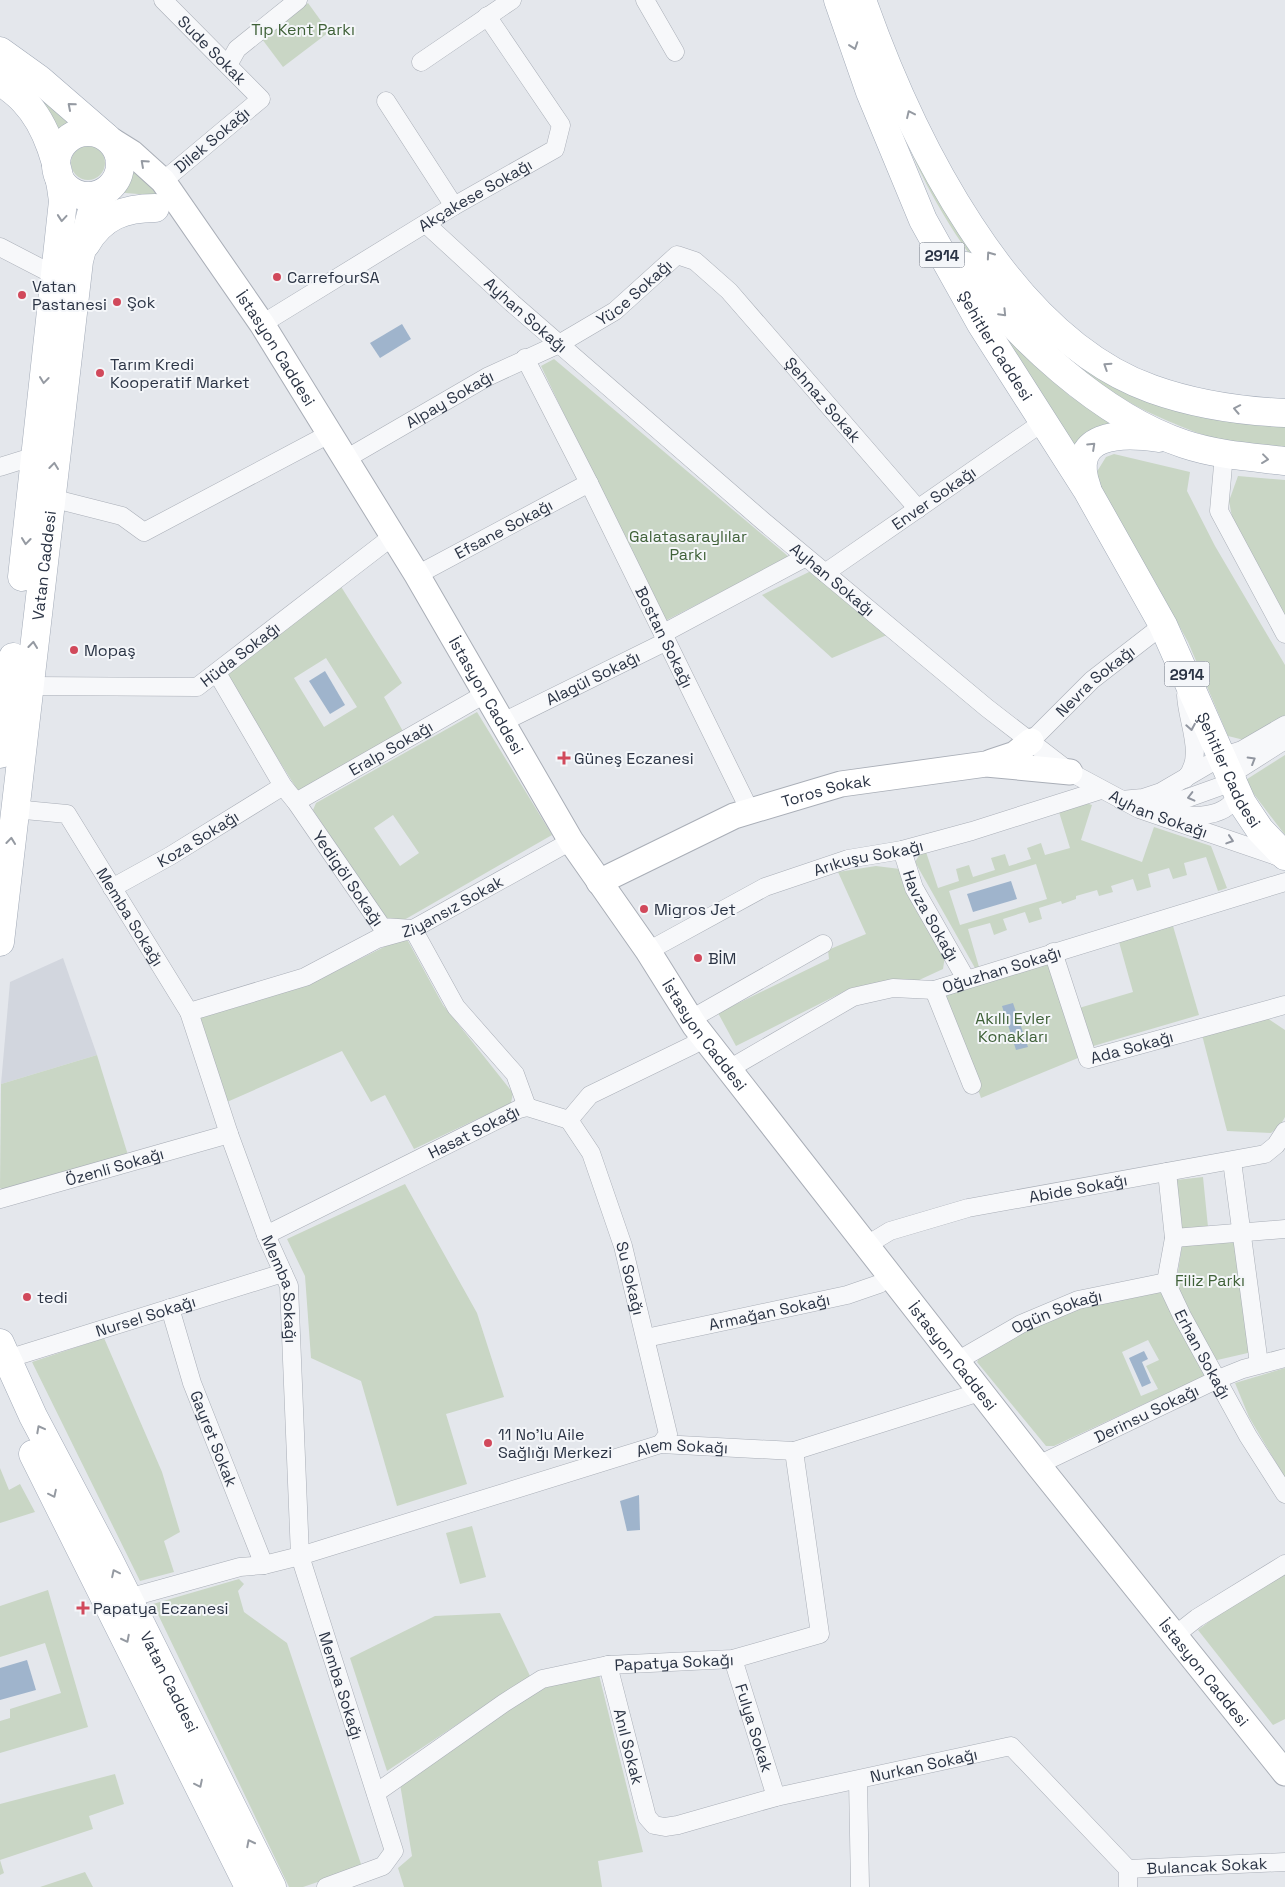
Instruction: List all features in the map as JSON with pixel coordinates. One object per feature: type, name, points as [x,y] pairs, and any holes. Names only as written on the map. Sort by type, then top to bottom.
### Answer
[{"type":"main road","name":"Şehitler Caddesi","points":[[838,0],[870,92],[923,220],[981,324],[1087,490],[1163,625],[1181,662],[1235,790],[1260,830],[1285,858]]},
{"type":"main road","name":"2914","points":[[862,0],[876,41],[916,128],[965,218],[993,260],[1019,292],[1052,325],[1082,350],[1116,372],[1150,389],[1190,400],[1250,412],[1285,413]]},
{"type":"main road","points":[[0,51],[39,79],[108,138],[118,152],[120,169],[115,182],[103,193],[94,196],[75,194],[62,183],[56,170],[47,136],[34,112],[25,101],[0,81]]},
{"type":"main road","points":[[870,92],[935,218],[985,294],[1055,365],[1073,380],[1142,425],[1183,443],[1224,454],[1285,461]]},
{"type":"main road","points":[[56,170],[60,148],[70,137],[86,132],[100,134],[108,138]]},
{"type":"main road","name":"Vatan Caddesi","points":[[0,942],[14,809],[13,686],[35,456],[63,201],[56,170]]},
{"type":"main road","name":"Vatan Caddesi","points":[[0,754],[51,498],[78,261],[91,214],[103,193]]},
{"type":"main road","points":[[78,261],[90,238],[102,222],[131,209],[155,208]]},
{"type":"main road","name":"Şehitler Caddesi","points":[[1087,490],[1081,466],[1086,452],[1091,445],[1099,440],[1113,436],[1136,435],[1183,443]]},
{"type":"main road","name":"Vatan Caddesi","points":[[4,1351],[33,1416],[128,1598],[272,1887]]},
{"type":"main road","name":"Vatan Caddesi","points":[[0,1387],[249,1887]]},
{"type":"street","name":"Sude Sokak","points":[[163,0],[261,99]]},
{"type":"street","points":[[228,65],[237,49],[298,0]]},
{"type":"street","points":[[421,62],[512,0]]},
{"type":"street","points":[[645,0],[675,52]]},
{"type":"street","name":"Akçakese Sokağı","points":[[262,324],[454,206],[555,149],[561,125],[487,16]]},
{"type":"street","name":"Dilek Sokağı","points":[[163,181],[261,99]]},
{"type":"street","points":[[386,101],[454,206]]},
{"type":"street","name":"İstasyon Caddesi","points":[[108,138],[132,153],[163,181],[262,324],[417,576],[571,841],[648,950],[696,1027],[980,1392],[1285,1773]]},
{"type":"street","points":[[103,193],[155,208],[178,220],[206,242]]},
{"type":"street","name":"Ayhan Sokağı","points":[[426,224],[559,344],[806,557],[987,708],[1070,772],[1118,799],[1160,817],[1285,858]]},
{"type":"street","points":[[0,247],[56,276]]},
{"type":"street","name":"Yüce Sokağı","points":[[559,344],[615,311],[677,255],[695,261],[729,291]]},
{"type":"street","name":"Şehnaz Sokak","points":[[729,291],[918,509]]},
{"type":"street","name":"Alpay Sokağı","points":[[344,460],[525,358],[559,344]]},
{"type":"street","name":"Bostan Sokağı","points":[[525,358],[664,633],[750,810]]},
{"type":"street","name":"Enver Sokağı","points":[[825,573],[1043,422]]},
{"type":"street","points":[[51,498],[122,516],[144,532],[329,434]]},
{"type":"street","points":[[1224,454],[1219,511],[1285,634]]},
{"type":"street","points":[[0,467],[35,456]]},
{"type":"street","name":"Efsane Sokağı","points":[[417,576],[589,483]]},
{"type":"street","name":"Hüda Sokağı","points":[[13,686],[197,688],[393,536]]},
{"type":"street","name":"Alagül Sokağı","points":[[502,722],[662,644],[664,633],[806,557]]},
{"type":"street","name":"Nevra Sokağı","points":[[1031,741],[1092,680],[1163,625]]},
{"type":"street","points":[[1181,662],[1195,761],[1191,773],[1184,779]]},
{"type":"street","name":"Yedigöl Sokağı","points":[[217,674],[283,786],[382,927],[412,928]]},
{"type":"street","name":"Eralp Sokağı","points":[[296,802],[485,694]]},
{"type":"street","points":[[1118,799],[1135,799],[1152,795],[1221,757],[1242,750],[1285,725]]},
{"type":"street","points":[[1118,799],[1163,812],[1199,816],[1228,806],[1235,799],[1235,776],[1242,765],[1285,740]]},
{"type":"street","points":[[986,764],[1015,754],[1031,741]]},
{"type":"street","name":"Toros Sokak","points":[[599,882],[750,810],[841,784],[986,764],[1070,772]]},
{"type":"street","name":"Koza Sokağı","points":[[112,888],[170,856],[283,786]]},
{"type":"street","name":"Arıkuşu Sokağı","points":[[648,950],[765,888],[848,859],[902,850],[972,831],[1101,790]]},
{"type":"street","name":"Memba Sokağı","points":[[14,809],[67,814],[189,1012],[229,1134],[266,1235],[289,1286],[300,1556],[394,1851],[384,1866],[326,1887]]},
{"type":"street","name":"Ziyansız Sokak","points":[[189,1012],[305,977],[377,939],[412,928],[571,841]]},
{"type":"street","name":"Havza Sokağı","points":[[902,850],[914,888],[966,980]]},
{"type":"street","name":"Oğuzhan Sokağı","points":[[730,1069],[853,997],[893,988],[934,990],[1285,882]]},
{"type":"street","points":[[412,928],[456,1007],[515,1074],[527,1107]]},
{"type":"street","points":[[568,1120],[590,1095],[693,1045],[696,1027],[823,944]]},
{"type":"street","name":"Ada Sokağı","points":[[1053,952],[1088,1059],[1285,1005]]},
{"type":"street","points":[[934,990],[972,1084]]},
{"type":"street","name":"Hasat Sokağı","points":[[266,1235],[404,1165],[527,1107],[568,1120]]},
{"type":"street","name":"Su Sokağı","points":[[568,1120],[591,1153],[623,1246],[668,1434],[661,1444]]},
{"type":"street","name":"Abide Sokağı","points":[[867,1245],[890,1231],[968,1208],[1266,1154],[1276,1145],[1285,1131]]},
{"type":"street","name":"Özenli Sokağı","points":[[0,1199],[229,1134]]},
{"type":"street","points":[[1232,1161],[1260,1364]]},
{"type":"street","points":[[1166,1282],[1174,1238],[1167,1172]]},
{"type":"street","points":[[1174,1238],[1285,1229]]},
{"type":"street","name":"Nursel Sokağı","points":[[4,1351],[170,1308],[283,1273]]},
{"type":"street","name":"Armağan Sokağı","points":[[646,1338],[847,1296],[879,1284],[890,1276]]},
{"type":"street","name":"Ogün Sokağı","points":[[957,1361],[1021,1324],[1078,1300],[1166,1282]]},
{"type":"street","name":"Erhan Sokağı","points":[[1166,1282],[1182,1316],[1248,1436],[1285,1494]]},
{"type":"street","name":"Gayret Sokak","points":[[170,1308],[192,1383],[264,1565]]},
{"type":"street","name":"Derinsu Sokağı","points":[[1038,1465],[1218,1380],[1260,1364],[1285,1358]]},
{"type":"street","name":"Alem Sokağı","points":[[128,1598],[240,1567],[264,1565],[300,1556],[661,1444],[794,1450],[980,1392]]},
{"type":"street","name":"Papatya Sokağı","points":[[376,1793],[504,1703],[542,1679],[608,1665],[733,1658],[820,1634],[794,1450]]},
{"type":"street","points":[[1174,1636],[1197,1618],[1285,1564]]},
{"type":"street","name":"Fulya Sokak","points":[[733,1658],[776,1797]]},
{"type":"street","name":"Anıl Sokak","points":[[608,1665],[647,1816],[654,1825]]},
{"type":"street","name":"Nurkan Sokağı","points":[[654,1825],[665,1827],[678,1825],[776,1797],[1011,1746],[1128,1869]]},
{"type":"street","points":[[858,1780],[860,1887]]},
{"type":"street","name":"Bulancak Sokak","points":[[1128,1869],[1285,1862]]},
{"type":"street","points":[[1128,1869],[1128,1887]]},
{"type":"shaded area","points":[[63,958],[97,1055],[1,1084],[10,982]]},
{"type":"green space","name":"Tıp Kent Parkı","points":[[308,3],[329,32],[283,67],[262,39]]},
{"type":"green space","points":[[884,77],[1070,354],[1285,425],[1285,449],[1214,438],[1168,421],[1118,396],[1071,363],[1028,324],[989,280],[955,233],[926,182],[902,130]]},
{"type":"green space","points":[[34,87],[82,128],[57,138]]},
{"type":"green space","points":[[88,146],[100,151],[105,163],[100,175],[88,180],[76,175],[71,163],[76,151]]},
{"type":"green space","points":[[125,157],[175,206],[138,194],[113,192],[123,176]]},
{"type":"green space","points":[[992,318],[1019,350],[1070,396],[1119,425],[1074,460]]},
{"type":"green space","name":"Galatasaraylılar Parkı","points":[[554,359],[789,557],[663,622],[541,366]]},
{"type":"green space","points":[[1114,454],[1190,472],[1187,491],[1215,546],[1285,665],[1285,715],[1244,740],[1228,736],[1188,642],[1153,578],[1097,491],[1093,478],[1106,457]]},
{"type":"green space","points":[[1238,476],[1285,480],[1285,626],[1237,543],[1229,501]]},
{"type":"green space","points":[[811,571],[887,635],[832,658],[762,595]]},
{"type":"green space","points":[[340,585],[402,683],[384,697],[405,735],[300,794],[226,676]],"holes":[[[326,658],[357,707],[324,727],[294,678]]]},
{"type":"green space","points":[[477,712],[552,835],[404,920],[386,919],[313,810],[316,803]],"holes":[[[393,815],[419,853],[400,866],[374,828]]]},
{"type":"green space","points":[[1285,755],[1285,835],[1244,781]]},
{"type":"green space","points":[[1086,803],[1092,805],[1081,840],[1142,862],[1154,827],[1211,846],[1227,888],[1218,891],[1206,857],[1184,863],[1187,875],[1173,879],[1169,868],[1148,874],[1151,887],[1137,891],[1133,879],[1111,886],[1113,892],[1099,896],[1097,890],[1076,896],[1076,899],[1062,904],[1061,901],[1039,908],[1042,919],[1029,923],[1025,912],[1003,919],[1007,930],[994,935],[990,923],[968,929],[979,967],[975,968],[915,862],[920,854],[926,852],[938,888],[959,881],[956,869],[969,865],[973,877],[995,870],[991,858],[1005,854],[1009,866],[1031,859],[1027,848],[1041,843],[1045,855],[1070,848],[1059,812]],"holes":[[[1036,864],[1047,899],[960,925],[949,891]]]},
{"type":"green space","points":[[876,866],[900,869],[946,950],[943,969],[917,981],[895,980],[851,988],[736,1046],[718,1013],[829,959],[828,950],[866,934],[838,872]]},
{"type":"green space","points":[[1173,926],[1199,1015],[1090,1047],[1079,1008],[1133,992],[1119,942]]},
{"type":"green space","points":[[400,939],[408,941],[443,1005],[513,1093],[511,1103],[414,1149],[385,1095],[371,1102],[342,1051],[227,1102],[199,1019],[207,1013],[306,986]]},
{"type":"green space","name":"Akıllı Evler Konakları","points":[[1046,958],[1078,1058],[981,1098],[944,991]]},
{"type":"green space","points":[[1267,1018],[1285,1030],[1285,1117],[1281,1124],[1271,1133],[1227,1131],[1202,1035]]},
{"type":"green space","points":[[97,1055],[128,1155],[3,1189],[0,1188],[1,1084]]},
{"type":"green space","points":[[1203,1177],[1208,1227],[1182,1230],[1176,1180]]},
{"type":"green space","points":[[405,1184],[477,1313],[504,1397],[446,1414],[467,1484],[397,1506],[361,1381],[311,1358],[305,1276],[287,1239]]},
{"type":"green space","name":"Filiz Parkı","points":[[1237,1241],[1252,1352],[1213,1361],[1176,1284],[1182,1246]]},
{"type":"green space","points":[[1159,1292],[1165,1294],[1205,1371],[1204,1376],[1054,1446],[1046,1446],[977,1362],[981,1355],[1021,1331],[1080,1307]],"holes":[[[1148,1340],[1159,1360],[1146,1366],[1158,1389],[1141,1396],[1122,1352]]]},
{"type":"green space","points":[[104,1338],[162,1472],[180,1532],[164,1541],[174,1572],[140,1581],[32,1362]]},
{"type":"green space","points":[[1285,1368],[1285,1478],[1249,1417],[1235,1383]]},
{"type":"green space","points":[[0,1468],[9,1490],[20,1484],[35,1512],[0,1523]]},
{"type":"green space","points":[[472,1526],[486,1577],[460,1584],[446,1533]]},
{"type":"green space","points":[[1285,1571],[1285,1719],[1273,1725],[1198,1630],[1243,1596]]},
{"type":"green space","points":[[239,1579],[244,1584],[238,1591],[244,1612],[287,1643],[362,1867],[303,1887],[289,1887],[153,1604]]},
{"type":"green space","points":[[48,1590],[88,1727],[0,1753],[0,1721],[10,1718],[10,1709],[61,1693],[45,1643],[0,1657],[0,1606]]},
{"type":"green space","points":[[500,1613],[530,1676],[387,1771],[350,1658],[435,1616]]},
{"type":"green space","points":[[599,1675],[643,1852],[598,1861],[602,1887],[404,1887],[398,1868],[412,1856],[400,1784],[516,1702],[547,1687]]},
{"type":"green space","points":[[115,1774],[124,1804],[89,1816],[93,1829],[0,1860],[0,1804]]},
{"type":"green space","points":[[0,1860],[4,1873],[0,1875]]},
{"type":"green space","points":[[85,1872],[93,1887],[40,1887]]},
{"type":"water","points":[[402,324],[411,339],[380,358],[370,343]]},
{"type":"water","points":[[325,671],[345,705],[330,714],[309,681]]},
{"type":"water","points":[[1011,881],[1017,899],[973,912],[967,894]]},
{"type":"water","points":[[1013,1003],[1028,1047],[1016,1050],[1002,1006]]},
{"type":"water","points":[[1144,1351],[1148,1359],[1142,1362],[1151,1383],[1142,1387],[1129,1358]]},
{"type":"water","points":[[639,1495],[640,1530],[627,1531],[620,1501]]},
{"type":"water","points":[[27,1660],[36,1690],[0,1700],[0,1668]]},
{"type":"place","name":"CarrefourSA","points":[[277,277]]},
{"type":"place","name":"Vatan Pastanesi","points":[[22,295]]},
{"type":"place","name":"Şok","points":[[117,302]]},
{"type":"place","name":"Tarım Kredi Kooperatif Market","points":[[100,373]]},
{"type":"place","name":"Mopaş","points":[[74,650]]},
{"type":"place","name":"Güneş Eczanesi","points":[[564,758]]},
{"type":"place","name":"Migros Jet","points":[[644,909]]},
{"type":"place","name":"BİM","points":[[698,958]]},
{"type":"place","name":"tedi","points":[[27,1297]]},
{"type":"place","name":"11 No'lu Aile Sağlığı Merkezi","points":[[488,1443]]},
{"type":"place","name":"Papatya Eczanesi","points":[[83,1608]]}]
